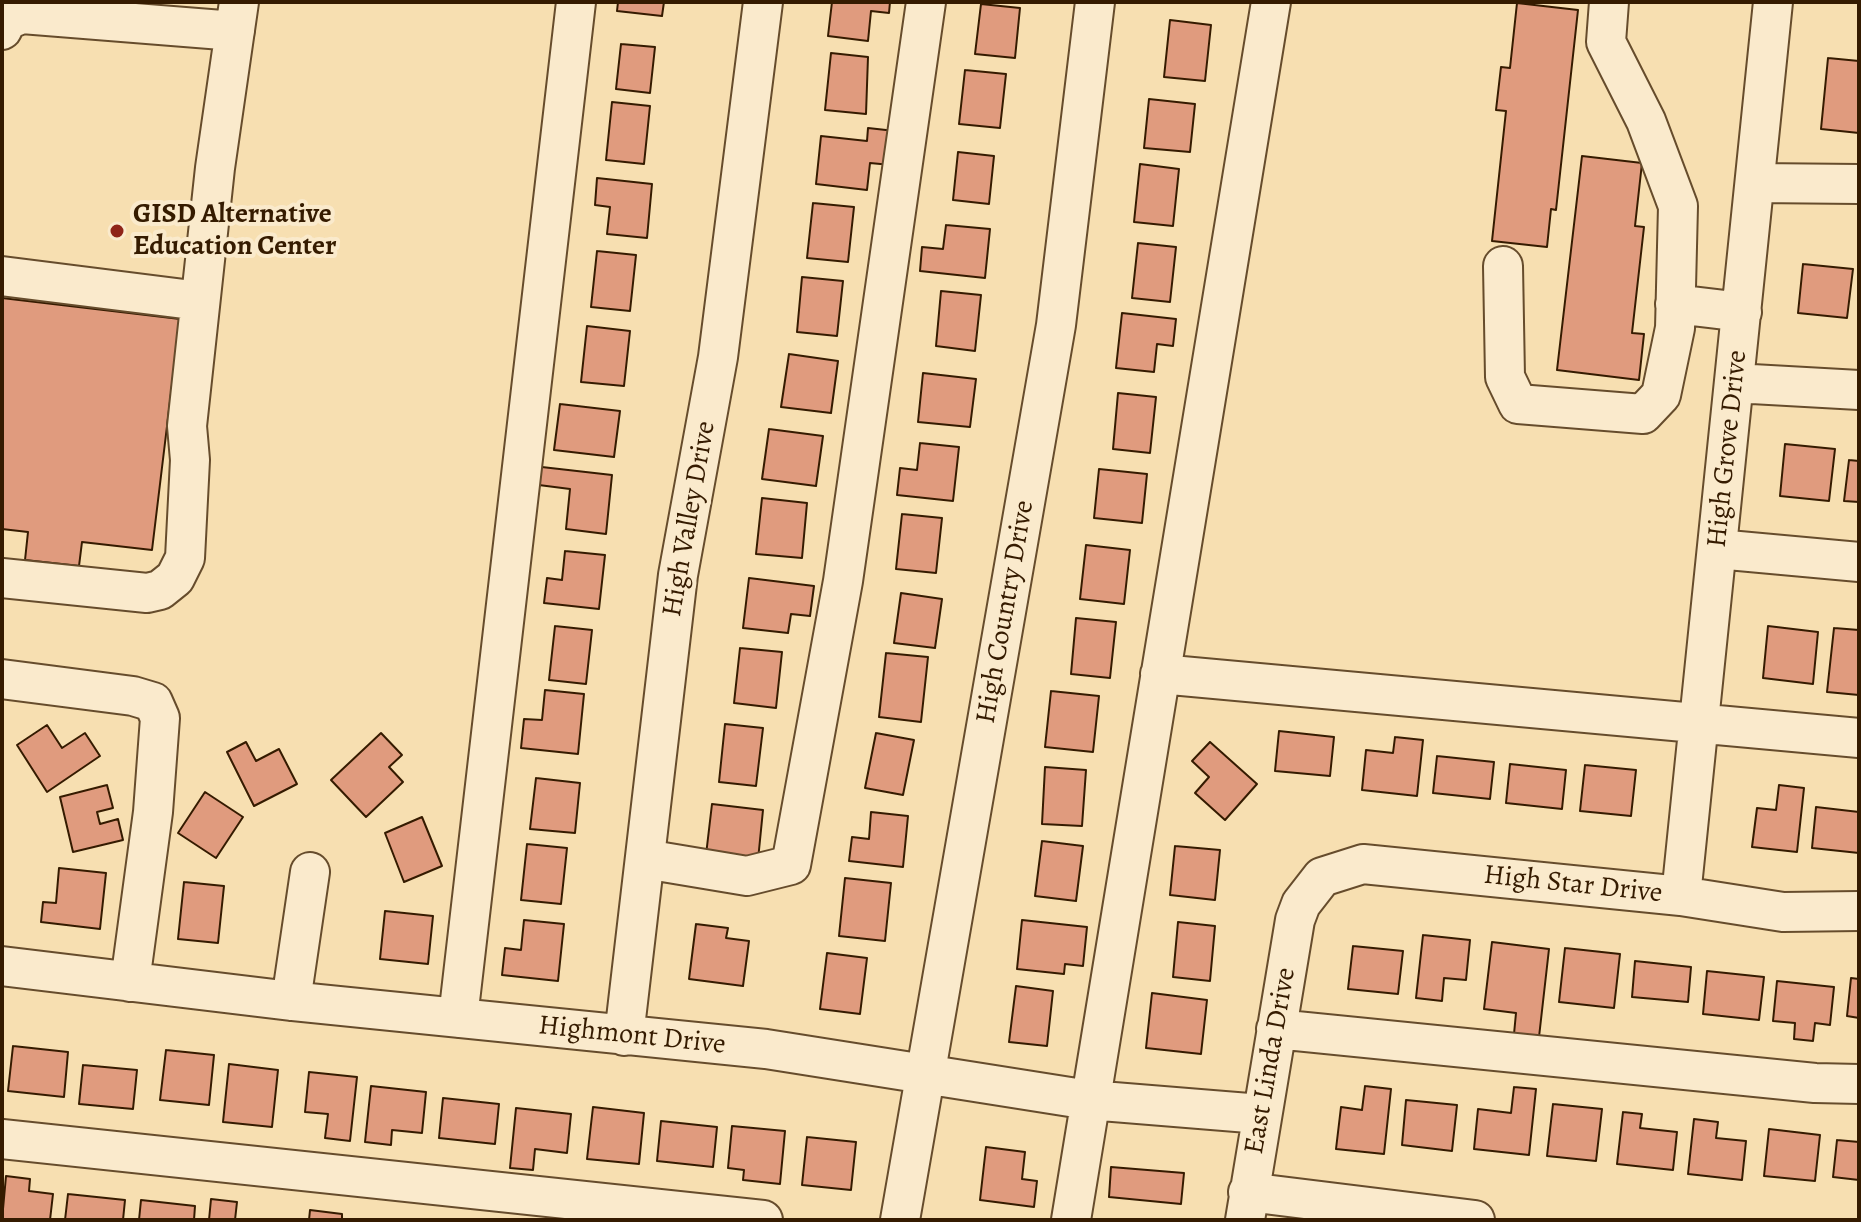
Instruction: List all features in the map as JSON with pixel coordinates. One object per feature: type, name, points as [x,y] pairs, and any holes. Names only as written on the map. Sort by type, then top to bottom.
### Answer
[{"type":"street","points":[[458,1018],[576,2]]},
{"type":"street","name":"High Valley Drive","points":[[624,1036],[678,575],[718,357],[763,2]]},
{"type":"street","points":[[645,859],[747,876],[791,865],[843,581],[926,2]]},
{"type":"street","name":"High Country Drive","points":[[900,1220],[1056,325],[1095,2]]},
{"type":"street","points":[[1071,1220],[1271,2]]},
{"type":"street","points":[[1503,266],[1505,377],[1518,404],[1643,414],[1661,395],[1675,328],[1678,206],[1646,121],[1606,42],[1609,2]]},
{"type":"street","name":"High Grove Drive","points":[[1681,896],[1773,2]]},
{"type":"street","points":[[2,30],[7,20],[22,14],[237,17],[187,426],[190,460],[185,558],[175,578],[160,590],[147,593],[2,578]]},
{"type":"street","points":[[1756,183],[1859,184]]},
{"type":"street","points":[[2,276],[200,301]]},
{"type":"street","points":[[1675,304],[1742,312]]},
{"type":"street","points":[[1734,383],[1859,390]]},
{"type":"street","points":[[1717,549],[1859,562]]},
{"type":"street","points":[[1160,674],[1859,738]]},
{"type":"street","points":[[2,679],[133,696],[153,702],[160,718],[153,812],[130,982]]},
{"type":"street","name":"High Star Drive","points":[[1301,904],[1322,877],[1363,864],[1681,896],[1783,912],[1859,911]]},
{"type":"street","points":[[291,1001],[310,872]]},
{"type":"street","name":"East Linda Drive","points":[[1246,1206],[1301,904]]},
{"type":"street","name":"Highmont Drive","points":[[2,966],[291,1001],[766,1049],[927,1077],[1089,1100],[1261,1114]]},
{"type":"street","points":[[1276,1029],[1815,1083],[1859,1084]]},
{"type":"street","points":[[2,1139],[763,1220]]},
{"type":"street","points":[[1246,1206],[1475,1220]]},
{"type":"building","points":[[618,2],[664,2],[662,16],[617,11]]},
{"type":"building","points":[[832,2],[890,2],[889,13],[871,11],[868,41],[828,36]]},
{"type":"building","points":[[1517,3],[1578,10],[1556,210],[1551,209],[1547,247],[1492,241],[1506,111],[1496,110],[1501,67],[1510,68]]},
{"type":"building","points":[[981,4],[1020,8],[1015,58],[975,54]]},
{"type":"building","points":[[1170,20],[1211,25],[1205,81],[1164,77]]},
{"type":"building","points":[[621,44],[655,47],[650,93],[616,89]]},
{"type":"building","points":[[831,53],[868,57],[866,114],[825,110]]},
{"type":"building","points":[[1828,58],[1859,61],[1859,133],[1821,129]]},
{"type":"building","points":[[965,70],[1006,74],[1000,128],[959,124]]},
{"type":"building","points":[[1149,99],[1195,104],[1190,152],[1144,148]]},
{"type":"building","points":[[612,102],[650,106],[644,164],[606,160]]},
{"type":"building","points":[[868,128],[895,131],[891,165],[870,163],[867,190],[816,184],[821,136],[867,141]]},
{"type":"building","points":[[958,152],[994,156],[989,204],[953,200]]},
{"type":"building","points":[[1582,156],[1642,163],[1635,226],[1644,227],[1632,333],[1644,334],[1639,380],[1557,370]]},
{"type":"building","points":[[1140,164],[1179,169],[1173,226],[1134,222]]},
{"type":"building","points":[[597,178],[652,184],[647,238],[607,234],[610,207],[595,205]]},
{"type":"building","points":[[813,203],[854,207],[848,262],[807,258]]},
{"type":"building","points":[[946,225],[990,229],[985,278],[920,271],[922,247],[943,249]]},
{"type":"building","points":[[1138,243],[1176,247],[1170,302],[1132,298]]},
{"type":"building","points":[[597,251],[636,255],[630,311],[591,307]]},
{"type":"building","points":[[1803,264],[1853,269],[1847,318],[1798,313]]},
{"type":"building","points":[[802,277],[843,281],[837,336],[797,332]]},
{"type":"building","points":[[941,291],[981,295],[975,351],[936,346]]},
{"type":"building","points":[[2,298],[180,319],[152,550],[82,542],[79,566],[25,560],[28,532],[2,529]]},
{"type":"building","points":[[1122,313],[1176,319],[1173,346],[1157,344],[1154,372],[1116,368]]},
{"type":"building","points":[[587,326],[630,331],[624,386],[581,382]]},
{"type":"building","points":[[789,354],[838,361],[831,413],[781,407]]},
{"type":"building","points":[[923,373],[976,379],[970,427],[918,422]]},
{"type":"building","points":[[1118,393],[1156,397],[1150,453],[1113,449]]},
{"type":"building","points":[[560,404],[620,411],[614,457],[554,450]]},
{"type":"building","points":[[769,429],[823,436],[816,486],[762,479]]},
{"type":"building","points":[[920,443],[959,447],[953,501],[897,495],[900,468],[917,470]]},
{"type":"building","points":[[1785,444],[1835,449],[1829,501],[1780,496]]},
{"type":"building","points":[[1849,460],[1859,461],[1859,502],[1844,501]]},
{"type":"building","points":[[533,466],[612,475],[606,534],[566,529],[570,489],[531,484]]},
{"type":"building","points":[[1099,469],[1147,474],[1142,523],[1094,518]]},
{"type":"building","points":[[762,498],[807,503],[802,558],[756,554]]},
{"type":"building","points":[[902,514],[942,518],[936,573],[896,569]]},
{"type":"building","points":[[1086,545],[1130,550],[1124,604],[1080,599]]},
{"type":"building","points":[[565,551],[605,555],[599,609],[544,603],[547,578],[562,580]]},
{"type":"building","points":[[749,578],[814,586],[810,616],[791,614],[788,633],[743,628]]},
{"type":"building","points":[[901,593],[942,599],[935,648],[894,643]]},
{"type":"building","points":[[1076,618],[1116,622],[1110,678],[1071,674]]},
{"type":"building","points":[[555,626],[592,630],[586,684],[549,680]]},
{"type":"building","points":[[1768,626],[1818,632],[1813,684],[1763,678]]},
{"type":"building","points":[[1834,628],[1859,630],[1859,695],[1827,692]]},
{"type":"building","points":[[740,648],[782,652],[776,708],[734,703]]},
{"type":"building","points":[[886,653],[928,657],[921,722],[879,717]]},
{"type":"building","points":[[545,690],[584,694],[578,754],[521,748],[524,719],[542,720]]},
{"type":"building","points":[[1051,691],[1099,696],[1093,752],[1045,747]]},
{"type":"building","points":[[725,724],[763,728],[756,786],[719,782]]},
{"type":"building","points":[[47,725],[62,748],[85,733],[100,756],[47,792],[17,745]]},
{"type":"building","points":[[1279,731],[1334,737],[1330,776],[1275,771]]},
{"type":"building","points":[[381,733],[402,755],[389,767],[403,782],[366,817],[331,780]]},
{"type":"building","points":[[876,733],[914,740],[903,795],[865,788]]},
{"type":"building","points":[[1395,737],[1423,740],[1417,796],[1362,790],[1366,750],[1393,753]]},
{"type":"building","points":[[246,742],[256,761],[279,749],[297,784],[254,806],[227,752]]},
{"type":"building","points":[[1210,742],[1257,784],[1225,820],[1195,793],[1209,777],[1192,761]]},
{"type":"building","points":[[1437,756],[1494,762],[1490,799],[1433,793]]},
{"type":"building","points":[[1510,764],[1566,770],[1562,809],[1506,803]]},
{"type":"building","points":[[1585,765],[1636,770],[1631,816],[1580,811]]},
{"type":"building","points":[[1045,767],[1086,770],[1082,826],[1042,824]]},
{"type":"building","points":[[536,778],[580,783],[575,833],[530,829]]},
{"type":"building","points":[[107,785],[113,808],[97,812],[100,824],[118,819],[123,840],[73,852],[60,797]]},
{"type":"building","points":[[1779,785],[1804,788],[1797,852],[1752,847],[1757,808],[1776,810]]},
{"type":"building","points":[[205,792],[243,817],[216,858],[178,833]]},
{"type":"building","points":[[712,804],[763,810],[758,860],[706,855]]},
{"type":"building","points":[[1816,807],[1859,812],[1859,853],[1812,848]]},
{"type":"building","points":[[871,812],[908,816],[903,867],[849,861],[852,837],[869,839]]},
{"type":"building","points":[[422,817],[442,866],[404,882],[385,833]]},
{"type":"building","points":[[1042,841],[1083,846],[1076,901],[1035,896]]},
{"type":"building","points":[[527,844],[567,848],[561,904],[521,900]]},
{"type":"building","points":[[1175,846],[1220,850],[1215,900],[1170,895]]},
{"type":"building","points":[[59,868],[106,873],[100,929],[41,922],[43,902],[56,903]]},
{"type":"building","points":[[845,878],[891,883],[885,941],[839,936]]},
{"type":"building","points":[[184,882],[224,886],[218,943],[178,939]]},
{"type":"building","points":[[385,911],[433,916],[428,964],[380,959]]},
{"type":"building","points":[[524,920],[564,924],[558,981],[502,975],[505,948],[521,950]]},
{"type":"building","points":[[1022,920],[1087,927],[1083,966],[1065,964],[1064,974],[1017,969]]},
{"type":"building","points":[[1178,922],[1215,926],[1210,981],[1173,977]]},
{"type":"building","points":[[696,924],[728,928],[726,938],[749,941],[743,986],[689,979]]},
{"type":"building","points":[[1423,935],[1470,940],[1466,980],[1444,978],[1442,1001],[1416,998]]},
{"type":"building","points":[[1492,942],[1549,949],[1539,1037],[1514,1034],[1516,1013],[1484,1009]]},
{"type":"building","points":[[1353,946],[1403,951],[1398,994],[1348,989]]},
{"type":"building","points":[[1565,948],[1620,954],[1614,1008],[1559,1002]]},
{"type":"building","points":[[827,953],[867,958],[860,1014],[820,1009]]},
{"type":"building","points":[[1635,961],[1691,967],[1688,1002],[1632,997]]},
{"type":"building","points":[[1707,971],[1764,977],[1759,1020],[1703,1014]]},
{"type":"building","points":[[1851,978],[1859,979],[1859,1018],[1847,1016]]},
{"type":"building","points":[[1777,981],[1834,987],[1830,1025],[1815,1023],[1813,1041],[1794,1039],[1795,1023],[1773,1021]]},
{"type":"building","points":[[1016,986],[1053,991],[1047,1046],[1009,1042]]},
{"type":"building","points":[[1152,993],[1207,1000],[1201,1054],[1146,1048]]},
{"type":"building","points":[[13,1046],[68,1052],[64,1097],[8,1091]]},
{"type":"building","points":[[166,1050],[214,1055],[209,1105],[160,1100]]},
{"type":"building","points":[[229,1064],[278,1070],[272,1127],[223,1122]]},
{"type":"building","points":[[83,1065],[137,1070],[133,1109],[79,1104]]},
{"type":"building","points":[[309,1072],[357,1077],[350,1141],[325,1138],[328,1114],[305,1112]]},
{"type":"building","points":[[371,1086],[426,1092],[422,1133],[392,1130],[391,1145],[365,1142]]},
{"type":"building","points":[[1365,1086],[1391,1089],[1384,1154],[1336,1149],[1341,1107],[1362,1110]]},
{"type":"building","points":[[1514,1087],[1536,1089],[1529,1155],[1474,1149],[1478,1109],[1511,1113]]},
{"type":"building","points":[[443,1098],[499,1104],[495,1144],[439,1138]]},
{"type":"building","points":[[1406,1100],[1457,1105],[1452,1151],[1402,1145]]},
{"type":"building","points":[[1553,1104],[1602,1109],[1596,1161],[1547,1156]]},
{"type":"building","points":[[593,1107],[644,1113],[639,1164],[587,1159]]},
{"type":"building","points":[[516,1108],[571,1114],[567,1153],[535,1149],[533,1170],[510,1168]]},
{"type":"building","points":[[1623,1112],[1642,1114],[1640,1128],[1677,1132],[1673,1170],[1617,1164]]},
{"type":"building","points":[[1694,1119],[1718,1122],[1716,1138],[1746,1141],[1742,1180],[1688,1174]]},
{"type":"building","points":[[661,1121],[717,1127],[713,1167],[657,1161]]},
{"type":"building","points":[[732,1126],[785,1131],[780,1184],[743,1180],[744,1170],[728,1168]]},
{"type":"building","points":[[1769,1129],[1820,1135],[1815,1181],[1764,1176]]},
{"type":"building","points":[[807,1137],[856,1142],[851,1190],[802,1185]]},
{"type":"building","points":[[1837,1140],[1859,1142],[1859,1180],[1833,1177]]},
{"type":"building","points":[[986,1147],[1025,1152],[1022,1179],[1037,1181],[1034,1207],[980,1200]]},
{"type":"building","points":[[1111,1167],[1184,1173],[1181,1204],[1109,1197]]},
{"type":"building","points":[[6,1176],[30,1179],[29,1191],[53,1194],[50,1220],[2,1220]]},
{"type":"building","points":[[68,1194],[125,1200],[123,1220],[65,1220]]},
{"type":"building","points":[[211,1199],[237,1202],[235,1220],[209,1220]]},
{"type":"building","points":[[141,1200],[195,1206],[194,1220],[139,1220]]},
{"type":"building","points":[[310,1210],[342,1214],[342,1220],[309,1220]]},
{"type":"place","name":"GISD Alternative Education Center","points":[[117,231]]}]
